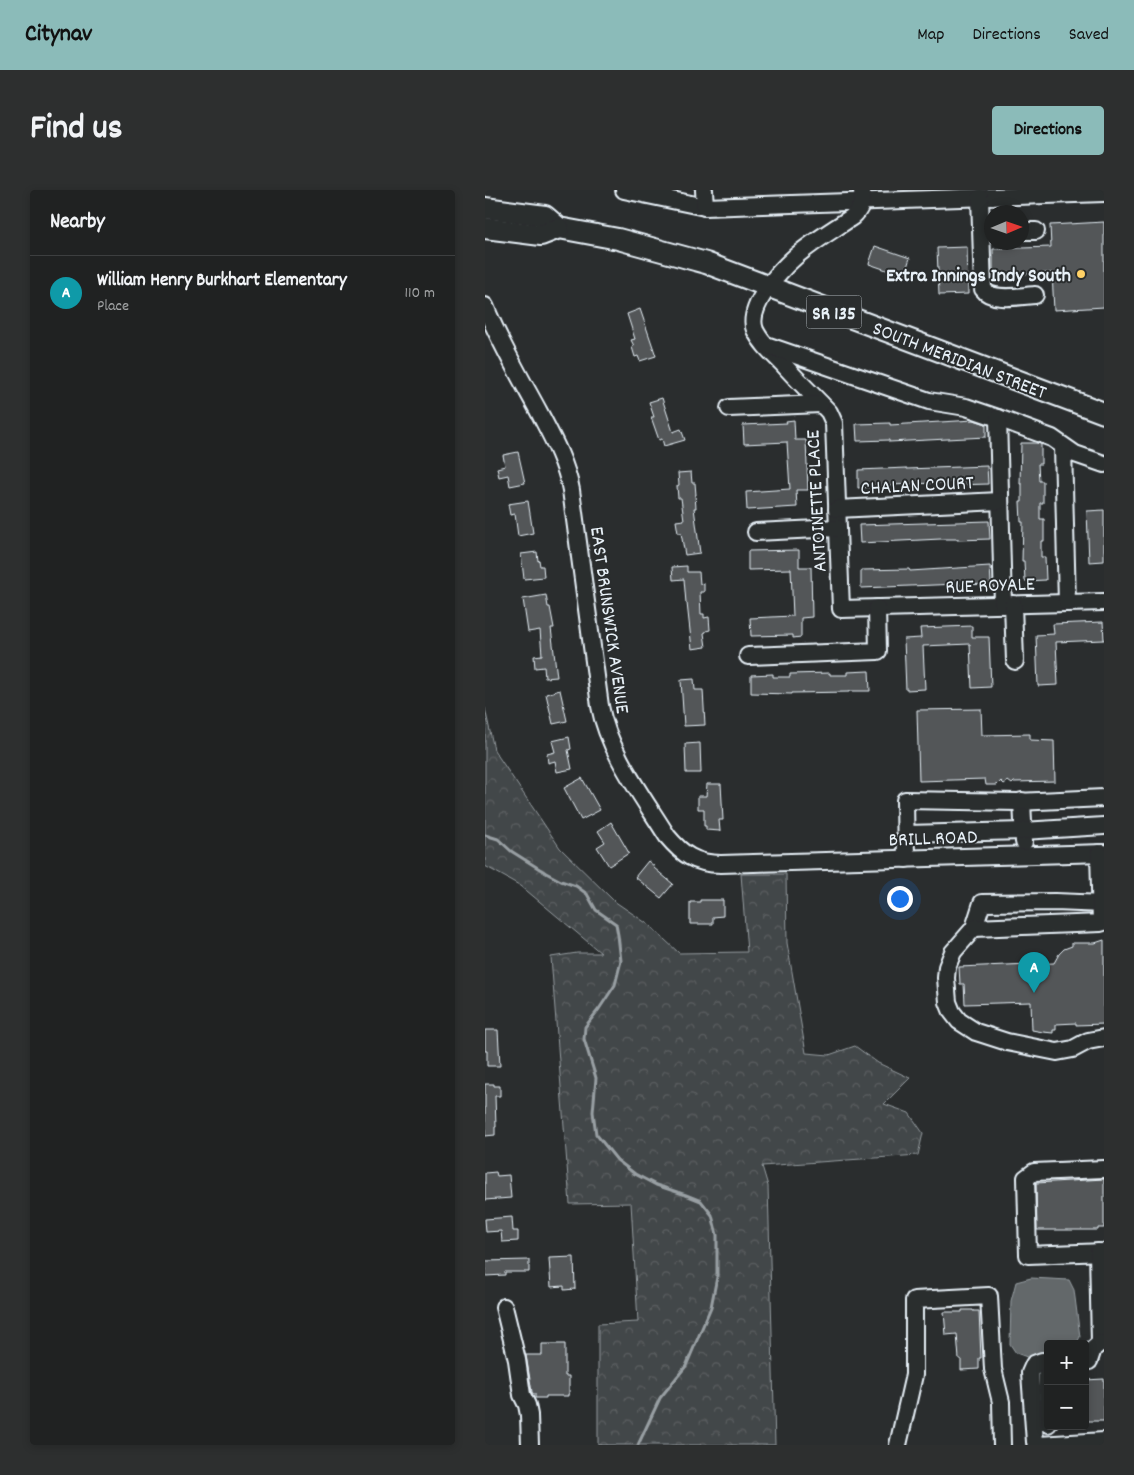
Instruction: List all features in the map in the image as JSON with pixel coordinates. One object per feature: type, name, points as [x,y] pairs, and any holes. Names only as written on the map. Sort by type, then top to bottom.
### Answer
[{"type":"main road","name":"SOUTH MERIDIAN STREET","points":[[485,208],[545,216],[559,228],[627,242],[706,263],[1104,413]]},
{"type":"main road","name":"SOUTH MERIDIAN STREET","points":[[485,228],[541,235],[559,228]]},
{"type":"street","points":[[624,190],[705,207],[863,196],[1104,193]]},
{"type":"street","points":[[704,190],[705,207]]},
{"type":"street","points":[[971,195],[984,227]]},
{"type":"street","points":[[769,287],[794,258],[851,218],[860,208],[863,196]]},
{"type":"street","points":[[985,250],[983,288],[986,293],[997,297],[1035,295]]},
{"type":"street","name":"ANTOINETTE PLACE","points":[[769,287],[758,303],[754,313],[754,328],[764,344],[829,412],[834,423],[841,609],[877,608]]},
{"type":"street","name":"EAST BRUNSWICK AVENUE","points":[[485,306],[500,340],[559,450],[568,475],[600,706],[613,748],[667,836],[680,850],[692,858],[705,863],[764,863]]},
{"type":"street","points":[[764,344],[929,401],[966,407],[998,418],[1052,438],[1077,455],[1104,464]]},
{"type":"street","points":[[729,408],[821,404]]},
{"type":"street","points":[[998,418],[1000,501],[1008,604],[1015,661]]},
{"type":"street","points":[[1063,447],[1067,603]]},
{"type":"street","name":"CHALAN COURT","points":[[837,509],[1000,501]]},
{"type":"street","points":[[756,532],[838,528]]},
{"type":"street","name":"RUE ROYALE","points":[[877,608],[1104,602]]},
{"type":"street","points":[[748,656],[877,651],[877,608]]},
{"type":"street","points":[[906,859],[905,800],[1022,801],[1104,798]]},
{"type":"street","points":[[1022,801],[1024,855]]},
{"type":"street","points":[[906,834],[1023,831],[1104,826]]},
{"type":"street","points":[[974,928],[1101,923],[1101,853]]},
{"type":"street","name":"BRILL ROAD","points":[[764,863],[1101,853]]},
{"type":"street","points":[[1102,904],[1055,902],[982,904],[974,928],[953,952],[945,978],[952,1012],[959,1021],[976,1032],[1007,1042],[1057,1052],[1073,1049],[1088,1042],[1104,1038]]},
{"type":"street","points":[[1093,1361],[1093,1349],[1102,1343],[1101,1252],[1027,1255],[1025,1178],[1034,1172],[1104,1170]]},
{"type":"street","points":[[898,1445],[914,1375],[914,1300],[989,1296],[993,1369],[1001,1402],[1002,1445]]},
{"type":"street","points":[[504,1307],[517,1360],[522,1395],[527,1404],[530,1445]]},
{"type":"street","points":[[1044,1361],[1034,1364],[1030,1373],[1035,1442],[1039,1445],[1104,1441]]},
{"type":"street","points":[[1048,1430],[1048,1444]]},
{"type":"green space","points":[[485,708],[494,750],[560,848],[614,901],[649,925],[679,953],[747,952],[741,874],[786,874],[787,943],[806,1053],[829,1055],[855,1046],[878,1063],[910,1078],[884,1104],[909,1113],[923,1133],[918,1155],[762,1166],[768,1186],[775,1445],[598,1445],[598,1324],[638,1322],[631,1203],[570,1204],[551,957],[577,953],[601,953],[521,886],[485,866]]},
{"type":"shaded area","points":[[1031,1278],[1069,1280],[1074,1290],[1080,1337],[1078,1340],[1044,1340],[1044,1355],[1027,1357],[1016,1353],[1010,1344],[1011,1301],[1016,1282]]},
{"type":"building","points":[[1104,222],[1104,307],[1054,310],[1052,273],[993,275],[993,250],[1029,250],[1029,248],[1051,247],[1050,225]]},
{"type":"building","points":[[875,246],[910,258],[904,276],[869,264]]},
{"type":"building","points":[[967,247],[968,294],[939,295],[937,248]]},
{"type":"building","points":[[640,309],[656,356],[640,361],[638,356],[635,357],[632,347],[634,346],[631,340],[635,339],[627,314]]},
{"type":"building","points":[[662,398],[673,432],[681,429],[685,440],[664,446],[662,439],[659,440],[651,417],[654,417],[649,402]]},
{"type":"building","points":[[794,420],[795,440],[806,440],[808,490],[796,490],[797,507],[747,510],[746,492],[790,489],[787,442],[744,444],[743,425],[787,423],[786,421]]},
{"type":"building","points":[[974,420],[986,424],[986,437],[889,442],[889,440],[857,441],[856,424],[890,423],[890,425]]},
{"type":"building","points":[[1021,443],[1041,444],[1041,464],[1038,464],[1039,481],[1043,481],[1043,503],[1040,503],[1040,519],[1044,519],[1044,541],[1041,541],[1041,557],[1045,557],[1046,580],[1025,581],[1024,561],[1022,561],[1023,522],[1021,522],[1020,502],[1022,502],[1022,484],[1020,484]]},
{"type":"building","points":[[518,452],[525,483],[510,486],[508,475],[499,477],[497,468],[505,466],[503,455]]},
{"type":"building","points":[[987,466],[988,484],[955,485],[955,482],[858,488],[858,470]]},
{"type":"building","points":[[691,472],[692,483],[695,483],[696,508],[694,508],[700,553],[685,555],[681,533],[678,533],[676,521],[684,520],[677,486],[679,485],[678,473]]},
{"type":"building","points":[[528,501],[533,533],[518,536],[515,514],[510,515],[508,504]]},
{"type":"building","points":[[1104,510],[1104,561],[1089,562],[1087,511]]},
{"type":"building","points":[[989,521],[990,539],[941,539],[860,543],[859,525]]},
{"type":"building","points":[[799,550],[799,567],[811,567],[812,617],[801,618],[801,637],[793,638],[793,635],[751,636],[750,618],[793,616],[791,569],[748,570],[748,551]]},
{"type":"building","points":[[537,552],[540,566],[543,566],[544,577],[524,579],[521,554]]},
{"type":"building","points":[[687,566],[687,572],[699,572],[700,584],[704,583],[704,592],[700,592],[701,614],[704,614],[704,618],[709,617],[710,630],[704,633],[706,647],[692,649],[684,579],[673,580],[672,567]]},
{"type":"building","points":[[990,566],[991,584],[861,588],[861,570],[909,569],[910,571]]},
{"type":"building","points":[[546,595],[554,628],[551,628],[557,677],[545,678],[544,667],[535,668],[534,656],[542,655],[540,630],[528,632],[523,599]]},
{"type":"building","points":[[1103,622],[1104,640],[1056,642],[1058,685],[1038,686],[1036,635],[1054,634],[1053,624]]},
{"type":"building","points":[[972,626],[972,637],[989,637],[991,687],[972,688],[970,644],[923,646],[925,689],[906,690],[904,639],[921,638],[920,628]]},
{"type":"building","points":[[869,671],[870,691],[792,694],[751,693],[751,675],[773,674],[773,677],[790,677],[790,674],[830,673],[830,675],[847,675],[847,672]]},
{"type":"building","points":[[694,679],[695,690],[703,690],[705,725],[684,726],[681,680]]},
{"type":"building","points":[[560,690],[567,721],[553,724],[546,694]]},
{"type":"building","points":[[981,709],[982,735],[1030,734],[1030,740],[1054,741],[1055,781],[1014,782],[1012,784],[1008,781],[1004,784],[1001,781],[997,785],[986,785],[985,779],[919,781],[917,710]]},
{"type":"building","points":[[569,737],[571,749],[568,750],[572,769],[557,772],[555,761],[548,763],[547,754],[555,752],[552,741]]},
{"type":"building","points":[[700,743],[701,773],[686,773],[685,744]]},
{"type":"building","points":[[582,778],[600,810],[581,820],[564,788]]},
{"type":"building","points":[[707,784],[721,784],[723,820],[719,820],[720,831],[706,830],[706,826],[704,826],[704,809],[698,809],[698,796],[706,796]]},
{"type":"building","points":[[611,822],[629,853],[609,866],[597,847],[605,842],[598,831]]},
{"type":"building","points":[[648,861],[673,884],[661,898],[635,877]]},
{"type":"building","points":[[700,900],[723,900],[723,916],[713,917],[713,924],[690,924],[690,902],[700,902]]},
{"type":"building","points":[[1104,940],[1104,1024],[1056,1024],[1056,1030],[1053,1030],[1053,1033],[1043,1032],[1032,1030],[1031,1002],[965,1004],[964,984],[960,984],[959,967],[1054,963],[1059,954],[1064,949],[1072,946],[1072,943],[1095,943]]},
{"type":"building","points":[[485,1030],[498,1030],[500,1066],[487,1066]]},
{"type":"building","points":[[485,1084],[500,1086],[500,1096],[495,1096],[495,1135],[485,1136]]},
{"type":"building","points":[[496,1172],[497,1176],[509,1175],[511,1198],[485,1200],[485,1173]]},
{"type":"building","points":[[1104,1179],[1104,1228],[1098,1228],[1098,1230],[1037,1230],[1036,1183]]},
{"type":"building","points":[[512,1217],[513,1231],[518,1231],[518,1241],[502,1242],[501,1231],[486,1232],[485,1219]]},
{"type":"building","points":[[574,1257],[575,1289],[564,1290],[564,1286],[551,1287],[549,1258]]},
{"type":"building","points":[[529,1260],[529,1272],[505,1272],[505,1275],[485,1276],[485,1261]]},
{"type":"building","points":[[962,1310],[979,1311],[981,1358],[979,1358],[979,1369],[961,1370],[957,1334],[946,1335],[944,1312],[962,1312]]},
{"type":"building","points":[[542,1344],[565,1344],[565,1376],[569,1376],[568,1396],[535,1398],[535,1394],[532,1392],[526,1355],[542,1355]]},
{"type":"building","points":[[1104,1379],[1104,1421],[1089,1421],[1089,1380]]},
{"type":"waterway","points":[[485,835],[498,839],[511,851],[546,873],[576,886],[587,894],[596,910],[616,924],[621,961],[615,985],[585,1027],[584,1039],[596,1078],[593,1112],[596,1134],[617,1160],[635,1174],[656,1185],[701,1201],[712,1215],[717,1235],[717,1277],[711,1307],[686,1366],[660,1398],[638,1445]]},
{"type":"place","name":"Extra Innings Indy South","points":[[1081,274]]},
{"type":"place","name":"William Henry Burkhart Elementary","points":[[1034,993]]}]
